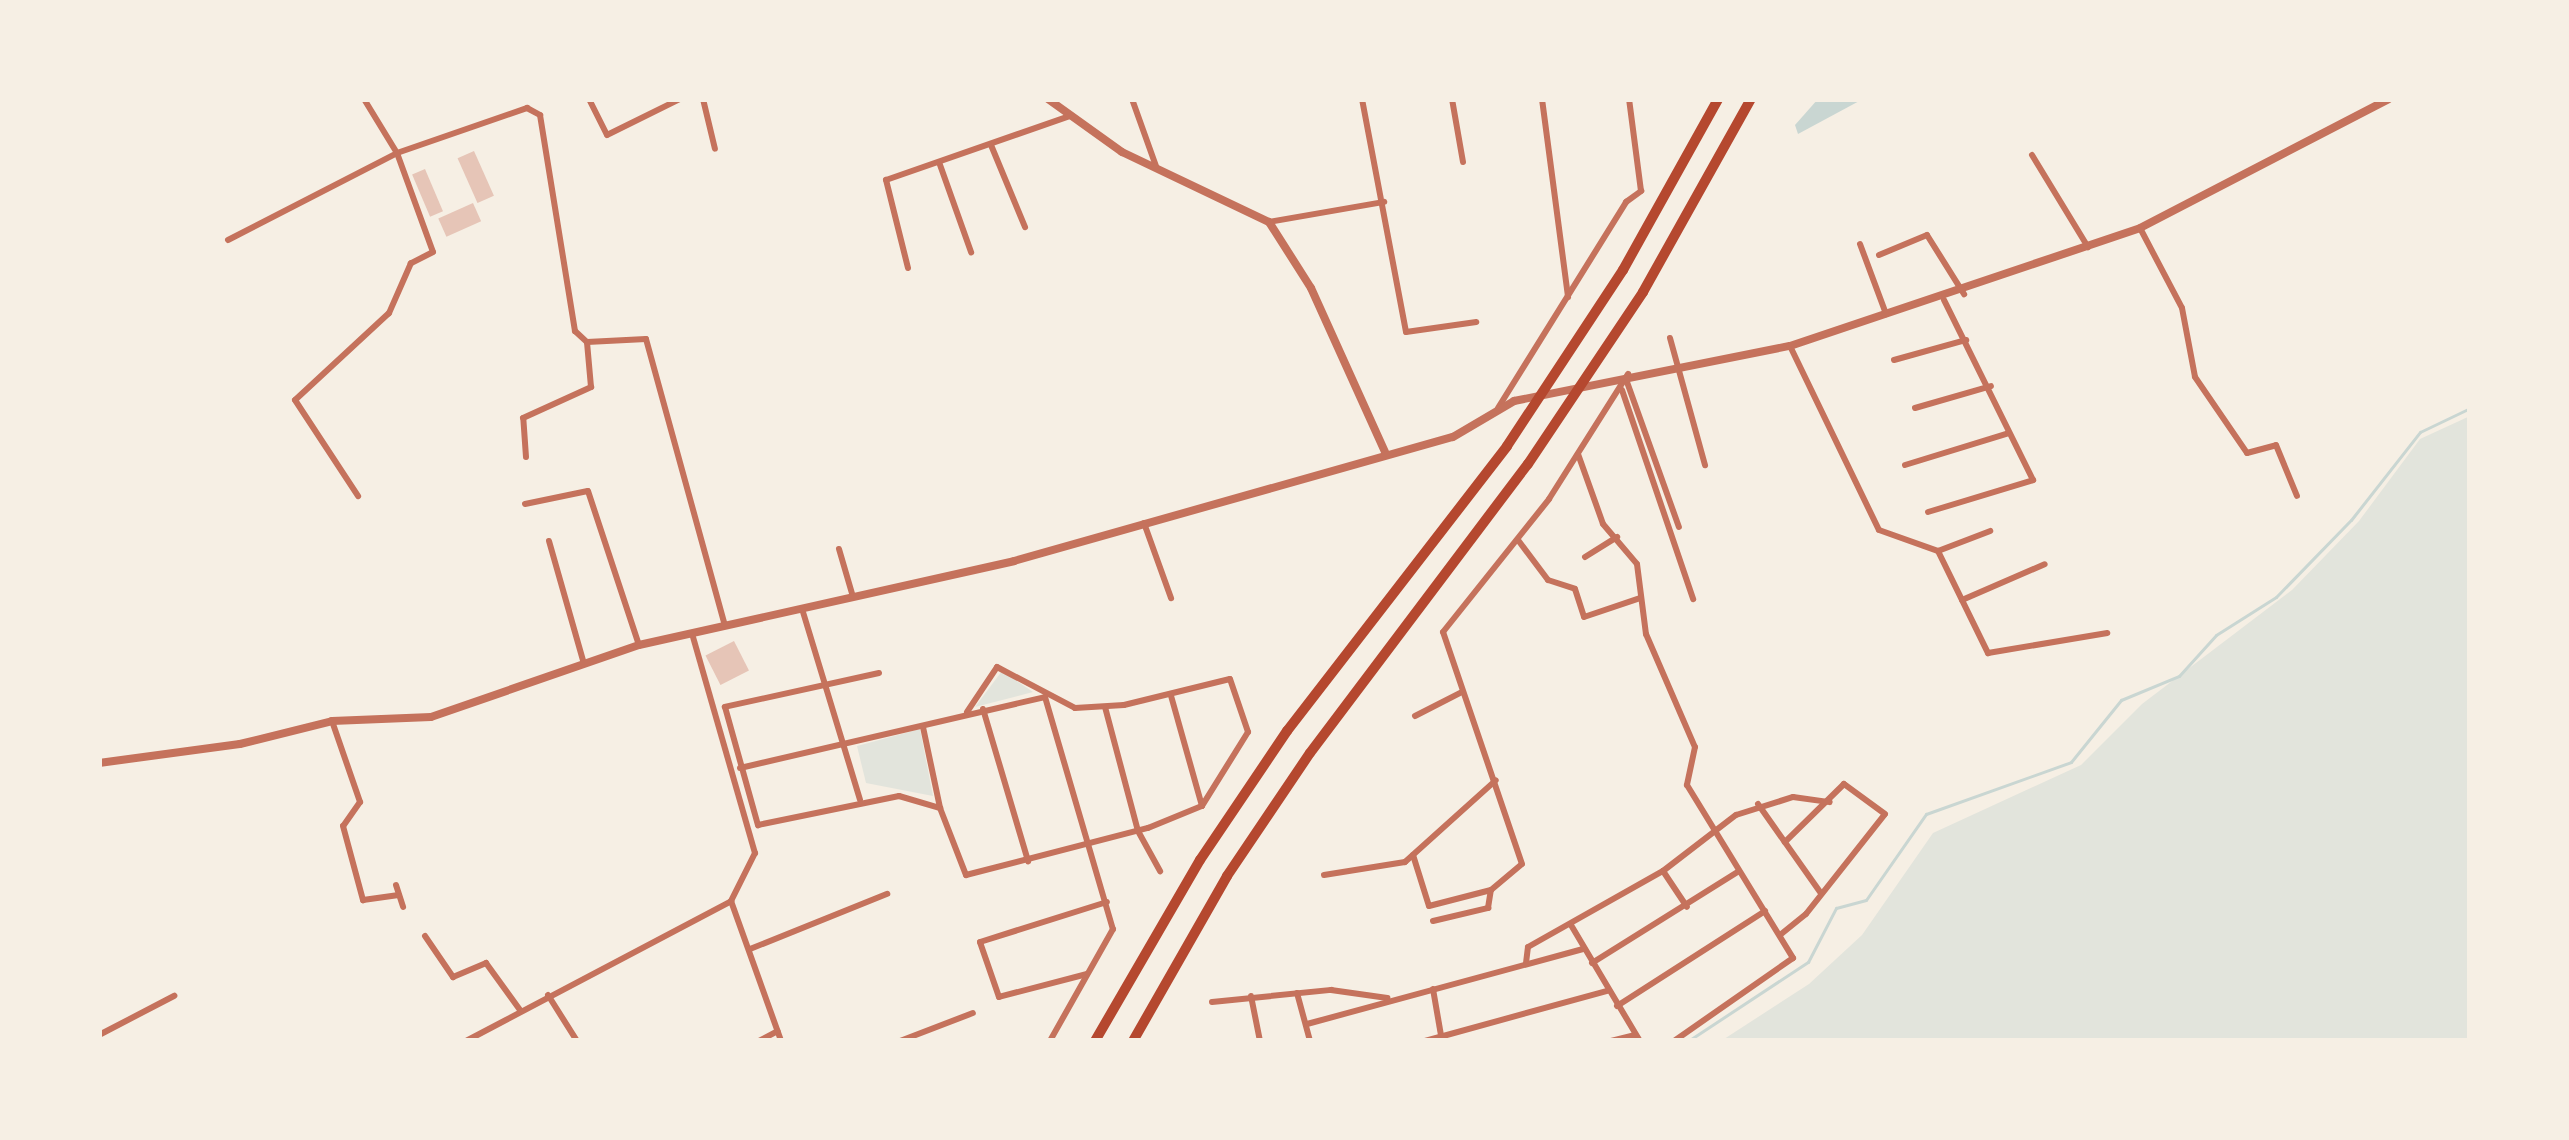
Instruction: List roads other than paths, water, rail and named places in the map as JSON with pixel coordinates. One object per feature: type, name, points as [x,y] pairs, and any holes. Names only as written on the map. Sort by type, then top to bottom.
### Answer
[{"type":"highway","points":[[1095,1041],[1274,749],[1507,446],[1623,270],[1718,99]]},
{"type":"highway","points":[[1133,1041],[1227,876],[1310,753],[1515,482],[1643,292],[1751,99]]},
{"type":"street","points":[[358,496],[295,400],[393,308],[412,263],[433,252],[397,153],[364,99]]},
{"type":"street","points":[[590,99],[608,135],[680,99]]},
{"type":"street","points":[[647,99],[654,112]]},
{"type":"street","points":[[703,99],[715,149]]},
{"type":"street","points":[[1048,99],[1158,172],[1269,223],[1311,289],[1386,454]]},
{"type":"street","points":[[1132,99],[1158,172]]},
{"type":"street","points":[[1362,99],[1407,334],[1476,322]]},
{"type":"street","points":[[1452,99],[1463,162]]},
{"type":"street","points":[[1542,99],[1569,302]]},
{"type":"street","points":[[1498,408],[1569,302],[1626,202],[1641,191],[1628,99]]},
{"type":"street","points":[[99,763],[240,744],[332,721],[431,717],[639,645],[854,600],[1453,437],[1514,401],[1677,364],[1790,346],[1964,294],[2140,228],[2389,99]]},
{"type":"street","points":[[228,240],[397,153],[526,108],[540,116],[575,331],[587,342],[591,387],[524,418],[526,457]]},
{"type":"street","points":[[908,268],[884,184],[1070,116]]},
{"type":"street","points":[[991,146],[1025,226]]},
{"type":"street","points":[[2032,155],[2088,248]]},
{"type":"street","points":[[940,162],[971,252]]},
{"type":"street","points":[[1269,223],[1385,202]]},
{"type":"street","points":[[2140,228],[2182,308],[2195,377],[2247,453],[2276,445],[2297,496]]},
{"type":"street","points":[[1879,255],[1927,235],[1964,294]]},
{"type":"street","points":[[1860,244],[1887,317]]},
{"type":"street","points":[[1928,512],[2033,479],[2006,434],[1990,386],[1944,300]]},
{"type":"street","points":[[1670,338],[1705,464]]},
{"type":"street","points":[[587,342],[646,339],[726,629]]},
{"type":"street","points":[[1894,360],[1966,340]]},
{"type":"street","points":[[1790,346],[1879,530],[1938,551],[1990,531]]},
{"type":"street","points":[[1433,921],[1488,908],[1491,890],[1522,856],[1443,632],[1518,540],[1622,390],[1624,376]]},
{"type":"street","points":[[1624,376],[1678,527]]},
{"type":"street","points":[[1916,409],[1990,386]]},
{"type":"street","points":[[1622,390],[1693,599]]},
{"type":"street","points":[[1905,465],[2006,434]]},
{"type":"street","points":[[1578,454],[1603,524],[1637,564],[1648,643],[1696,747],[1687,785],[1714,836],[1780,934],[1792,962],[1674,1041]]},
{"type":"street","points":[[525,504],[588,491],[639,645]]},
{"type":"street","points":[[1144,524],[1172,598]]},
{"type":"street","points":[[1585,557],[1616,538]]},
{"type":"street","points":[[1518,540],[1548,580],[1574,589],[1584,617],[1640,598]]},
{"type":"street","points":[[549,541],[584,664]]},
{"type":"street","points":[[839,549],[854,600]]},
{"type":"street","points":[[1938,551],[1990,654],[2107,633]]},
{"type":"street","points":[[1962,600],[2044,564]]},
{"type":"street","points":[[803,612],[860,800]]},
{"type":"street","points":[[466,1041],[731,901],[755,854],[693,637]]},
{"type":"street","points":[[923,727],[940,808],[966,875],[1087,845],[1202,806],[1244,745],[1246,724],[1230,679],[1171,696],[1075,708],[1045,697],[998,667],[966,713]]},
{"type":"street","points":[[879,674],[824,682],[725,707],[740,768],[762,827],[860,800],[899,796],[940,808]]},
{"type":"street","points":[[1415,716],[1462,692]]},
{"type":"street","points":[[1171,696],[1202,806]]},
{"type":"street","points":[[740,768],[1045,697]]},
{"type":"street","points":[[1045,697],[1113,929],[1050,1041]]},
{"type":"street","points":[[1105,706],[1138,830],[1160,872]]},
{"type":"street","points":[[983,709],[1028,861]]},
{"type":"street","points":[[332,721],[360,802],[344,826],[362,900],[399,895]]},
{"type":"street","points":[[1324,875],[1394,867],[1496,780]]},
{"type":"street","points":[[1780,934],[1885,814],[1844,784],[1785,842]]},
{"type":"street","points":[[1526,963],[1528,947],[1663,871],[1758,804],[1830,802]]},
{"type":"street","points":[[1758,804],[1820,892]]},
{"type":"street","points":[[1413,855],[1430,906],[1491,890]]},
{"type":"street","points":[[1663,871],[1688,907]]},
{"type":"street","points":[[1592,963],[1739,871]]},
{"type":"street","points":[[396,885],[404,907]]},
{"type":"street","points":[[750,949],[887,894]]},
{"type":"street","points":[[731,901],[781,1041]]},
{"type":"street","points":[[1087,974],[999,997],[980,943],[1107,902]]},
{"type":"street","points":[[1617,1006],[1765,911]]},
{"type":"street","points":[[1571,925],[1637,1038],[1611,1041]]},
{"type":"street","points":[[425,936],[453,977],[490,966],[520,1010]]},
{"type":"street","points":[[1306,1024],[1584,949]]},
{"type":"street","points":[[1432,989],[1442,1039]]},
{"type":"street","points":[[1425,1041],[1607,991]]},
{"type":"street","points":[[1212,1002],[1297,993],[1393,999]]},
{"type":"street","points":[[1297,993],[1310,1041]]},
{"type":"street","points":[[548,995],[577,1041]]},
{"type":"street","points":[[1251,996],[1260,1041]]},
{"type":"street","points":[[99,1035],[174,997]]},
{"type":"street","points":[[900,1041],[974,1013]]},
{"type":"street","points":[[759,1041],[778,1031]]},
{"type":"waterway","points":[[1688,1041],[1808,962],[1836,908],[1866,900],[1926,814],[2071,762],[2121,700],[2179,676],[2216,635],[2276,597],[2351,520],[2420,432],[2470,408]]}]
